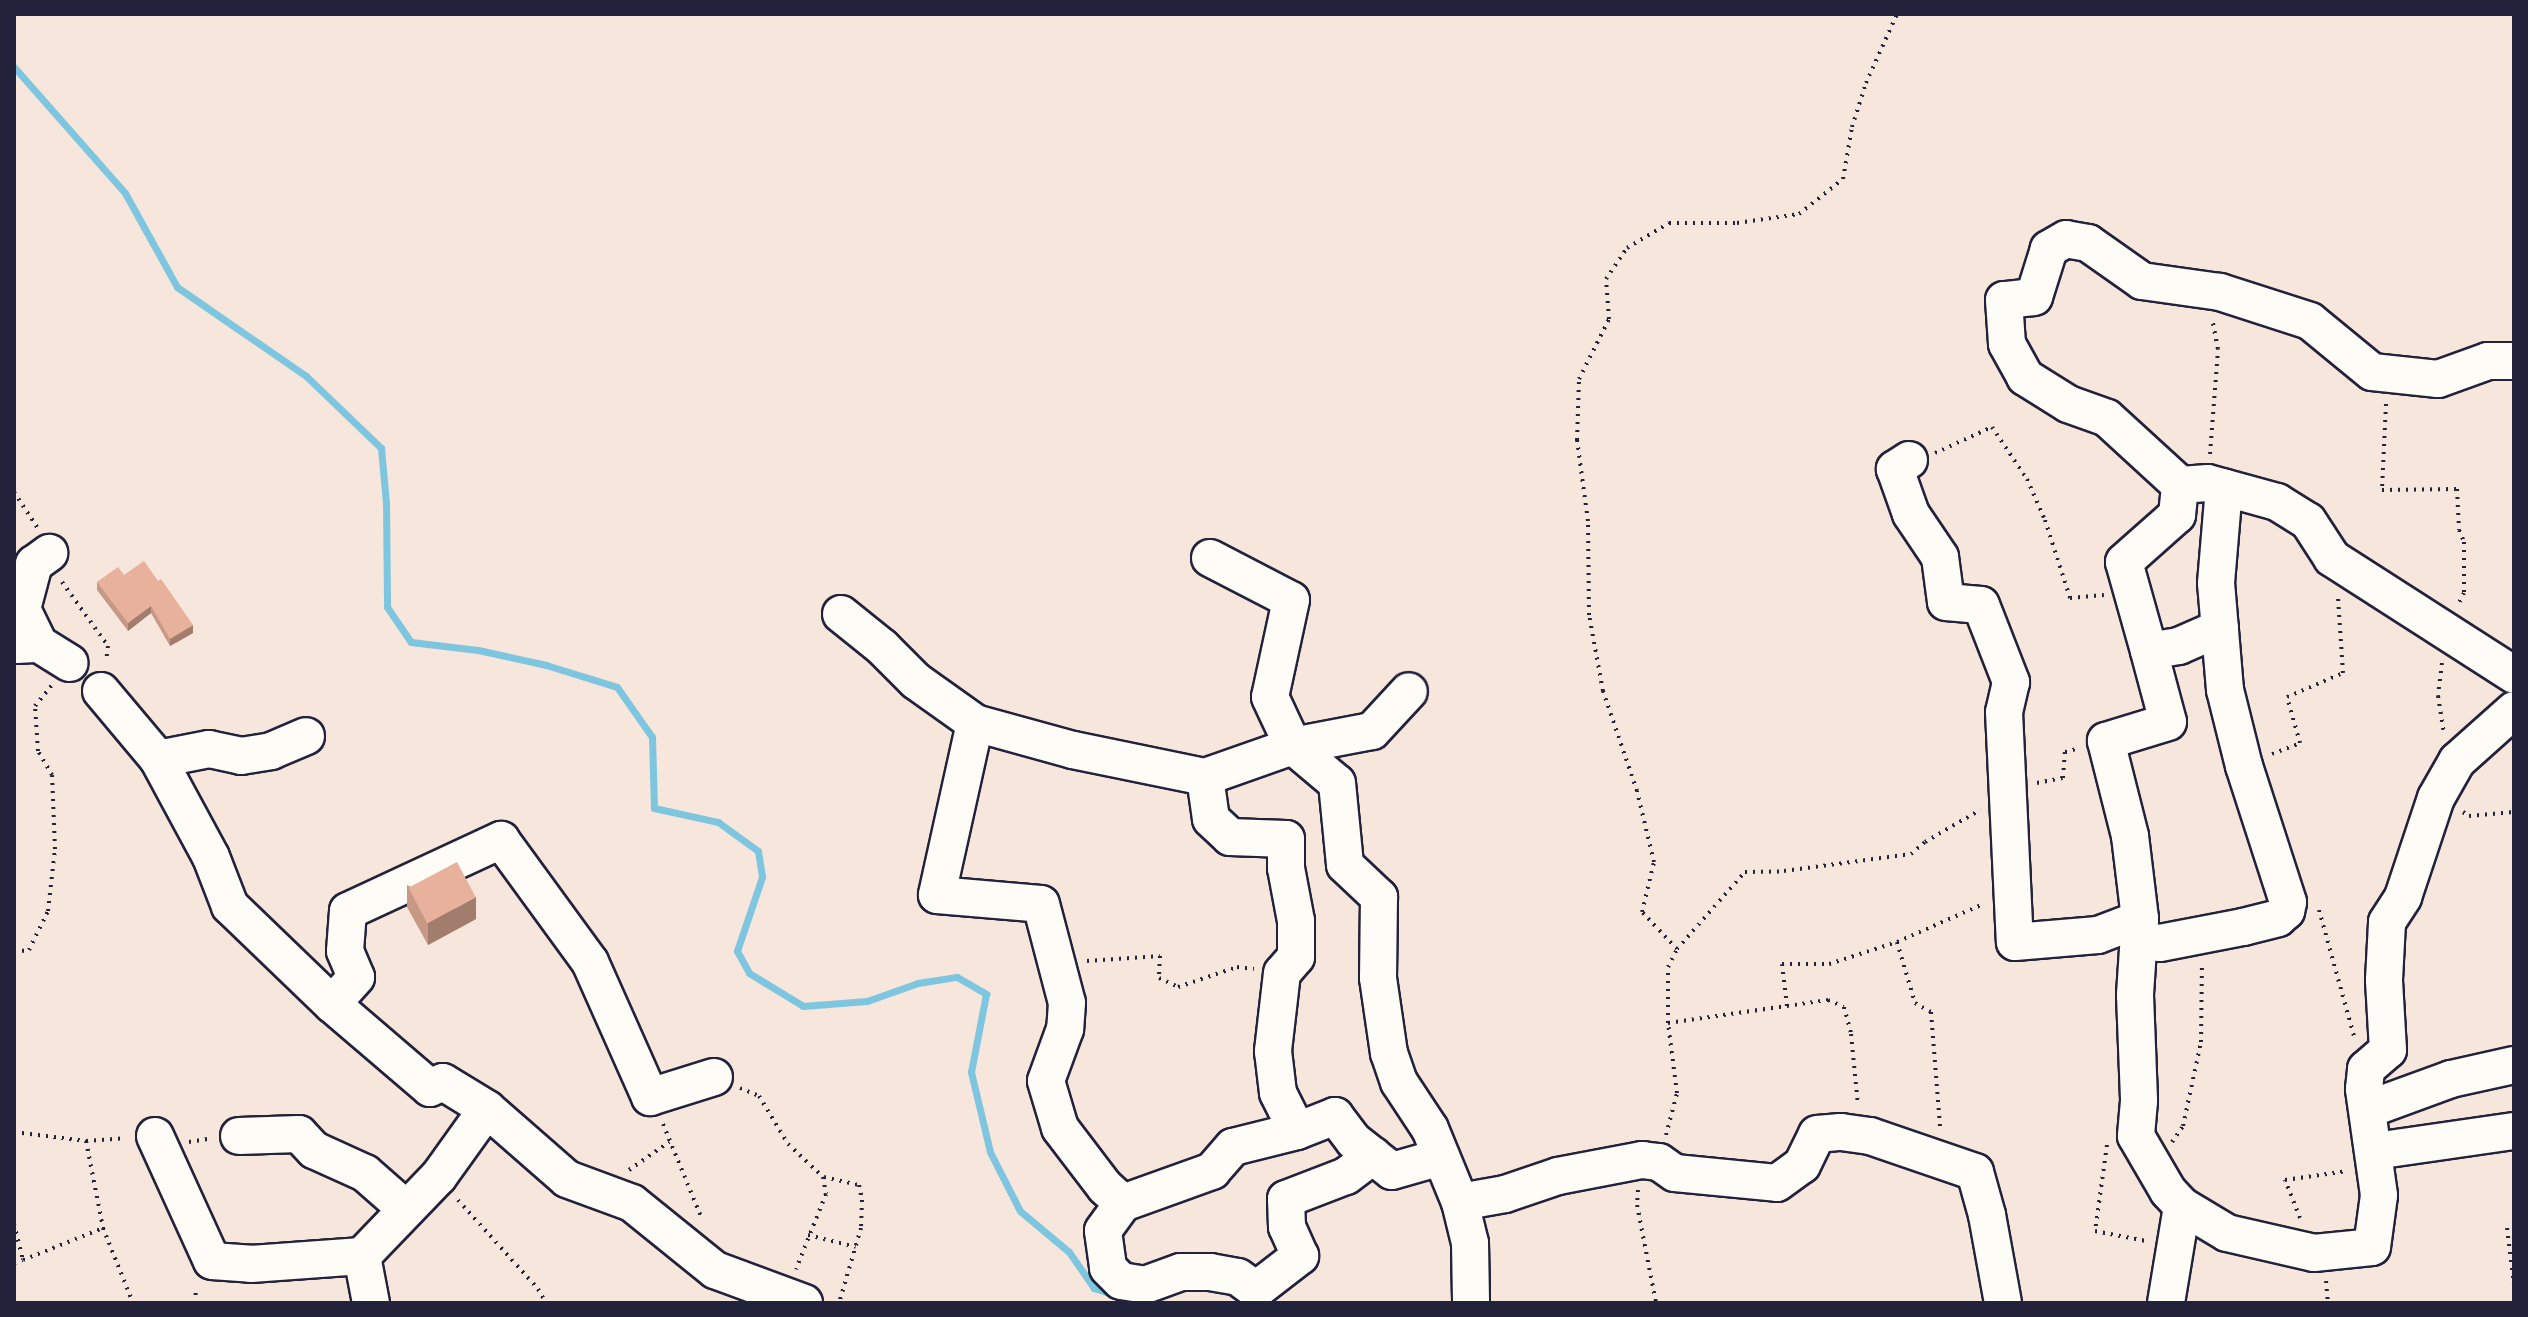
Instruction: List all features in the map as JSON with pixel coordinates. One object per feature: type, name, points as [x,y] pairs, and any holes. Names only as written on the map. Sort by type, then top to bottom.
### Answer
[{"type":"street","points":[[2514,361],[2488,361],[2438,379],[2372,372],[2310,321],[2220,292],[2142,281],[2088,243],[2066,239],[2049,249],[2034,297],[2004,300],[2007,344],[2025,377],[2068,404],[2107,418],[2204,485],[2277,502],[2308,521],[2332,558],[2514,675]]},
{"type":"street","points":[[1909,460],[1895,469],[1911,514],[1940,557],[1946,602],[1981,605],[2011,682],[2004,712],[2015,942],[2139,930],[2160,943],[2278,918],[2286,911],[2288,902],[2244,766],[2225,690],[2204,485]]},
{"type":"street","points":[[2204,485],[2177,515],[2124,562],[2168,722],[2106,741],[2130,836],[2139,930],[2135,995],[2143,1149],[2182,1206],[2227,1233],[2314,1253],[2372,1247],[2379,1195],[2364,1089],[2366,1069],[2388,1050],[2384,980],[2387,922],[2403,897],[2436,798],[2457,761],[2514,710]]},
{"type":"street","points":[[49,553],[34,564],[18,605],[26,645],[70,663]]},
{"type":"street","points":[[1210,558],[1291,600],[1270,697],[1293,746],[1337,783],[1345,865],[1379,897],[1378,978],[1389,1053],[1399,1082],[1430,1129],[1460,1202],[1470,1243],[1471,1303]]},
{"type":"street","points":[[841,614],[882,647],[916,681],[975,723],[1073,750],[1205,777],[1293,746],[1372,731],[1409,691]]},
{"type":"street","points":[[2149,651],[2179,646],[2220,628]]},
{"type":"street","points":[[101,691],[158,759],[211,857],[230,906],[332,1004],[430,1088],[443,1082],[487,1109],[567,1179],[632,1203],[715,1270],[796,1301]]},
{"type":"street","points":[[975,723],[937,895],[1041,904],[1067,1003],[1065,1029],[1046,1081],[1060,1128],[1105,1187],[1123,1203]]},
{"type":"street","points":[[158,759],[209,749],[241,756],[271,751],[306,736]]},
{"type":"street","points":[[1205,777],[1211,819],[1230,837],[1286,839],[1286,868],[1296,921],[1296,957],[1282,973],[1273,1051],[1278,1093],[1297,1131]]},
{"type":"street","points":[[332,1004],[356,977],[345,951],[348,911],[501,840],[590,962],[650,1097],[714,1077]]},
{"type":"street","points":[[2369,1109],[2451,1079],[2514,1065]]},
{"type":"street","points":[[155,1136],[212,1261],[251,1264],[362,1256],[439,1176],[487,1109]]},
{"type":"street","points":[[1373,1156],[1346,1176],[1286,1199],[1287,1227],[1300,1256],[1264,1297],[1238,1277],[1210,1272],[1181,1272],[1145,1285],[1121,1281],[1108,1268],[1103,1231],[1123,1203],[1212,1171],[1233,1147],[1297,1131],[1335,1116],[1354,1141],[1373,1156],[1392,1171],[1441,1157]]},
{"type":"street","points":[[2376,1159],[2514,1131]]},
{"type":"street","points":[[239,1136],[299,1134],[314,1150],[365,1173],[406,1209]]},
{"type":"street","points":[[1460,1202],[1505,1194],[1558,1176],[1650,1161],[1675,1173],[1777,1183],[1802,1165],[1817,1134],[1853,1134],[1907,1146],[1939,1162],[1975,1172],[1987,1215],[2003,1303]]},
{"type":"street","points":[[2166,1303],[2178,1247],[2182,1206]]},
{"type":"street","points":[[362,1256],[371,1303]]},
{"type":"path","points":[[1677,949],[1642,912],[1654,862],[1637,791],[1603,691],[1589,615],[1588,521],[1577,440],[1579,379],[1609,319],[1606,279],[1627,248],[1669,223],[1737,223],[1799,214],[1843,179],[1852,127],[1866,83],[1897,14]]},
{"type":"path","points":[[2204,485],[2218,349],[2210,312],[2220,292]]},
{"type":"path","points":[[2372,372],[2386,394],[2382,490],[2457,489],[2459,530],[2464,542],[2464,593],[2445,630],[2438,696],[2444,734],[2457,761]]},
{"type":"path","points":[[1909,460],[1944,451],[1992,427],[2027,479],[2045,520],[2070,598],[2132,589]]},
{"type":"path","points":[[14,492],[63,584],[108,646],[101,691]]},
{"type":"path","points":[[2244,766],[2300,743],[2287,697],[2343,673],[2338,628],[2342,564]]},
{"type":"path","points":[[14,952],[29,950],[48,911],[55,849],[52,775],[38,751],[35,706],[70,663]]},
{"type":"path","points":[[1656,1303],[1637,1205],[1650,1161],[1677,1093],[1668,1023],[1668,967],[1677,949],[1745,872],[1784,871],[1911,854],[2008,790],[2063,778],[2065,752],[2106,741]]},
{"type":"path","points":[[2436,798],[2469,816],[2514,812]]},
{"type":"path","points":[[1787,1007],[1782,964],[1829,964],[1897,942],[2011,894]]},
{"type":"path","points":[[2286,911],[2318,905],[2331,960],[2366,1069]]},
{"type":"path","points":[[2178,1247],[2095,1231],[2107,1145],[2143,1149],[2170,1146],[2183,1126],[2201,1042],[2203,934]]},
{"type":"path","points":[[1897,942],[1915,1003],[1931,1012],[1938,1070],[1939,1162]]},
{"type":"path","points":[[1057,964],[1160,956],[1159,978],[1178,987],[1237,967],[1282,973]]},
{"type":"path","points":[[1668,1023],[1828,1000],[1844,1007],[1851,1034],[1859,1120],[1853,1134]]},
{"type":"path","points":[[714,1077],[759,1096],[788,1144],[823,1177],[859,1185],[861,1228],[839,1303]]},
{"type":"path","points":[[650,1097],[703,1221],[694,1251]]},
{"type":"path","points":[[86,1141],[103,1228],[133,1303]]},
{"type":"path","points":[[599,1191],[669,1142]]},
{"type":"path","points":[[2328,1303],[2325,1276],[2285,1180],[2376,1159]]},
{"type":"path","points":[[439,1176],[538,1289],[546,1303]]},
{"type":"path","points":[[796,1301],[808,1235],[826,1194],[823,1177]]},
{"type":"path","points":[[14,1224],[23,1260]]},
{"type":"path","points":[[2514,1225],[2507,1228],[2514,1285]]},
{"type":"path","points":[[14,1263],[103,1228]]},
{"type":"path","points":[[808,1235],[857,1247]]},
{"type":"building","points":[[144,561],[158,581],[161,579],[193,625],[170,639],[151,606],[128,623],[97,582],[118,567],[124,575]]},
{"type":"building","points":[[457,862],[476,897],[427,923],[408,888]]},
{"type":"waterway","points":[[14,67],[125,193],[177,287],[306,376],[381,448],[386,503],[387,607],[411,642],[478,650],[546,665],[617,687],[652,737],[654,808],[718,822],[758,851],[762,877],[737,951],[749,973],[803,1006],[867,1001],[918,983],[957,977],[986,994],[971,1072],[990,1152],[1020,1211],[1069,1252],[1094,1288],[1112,1294]]}]
